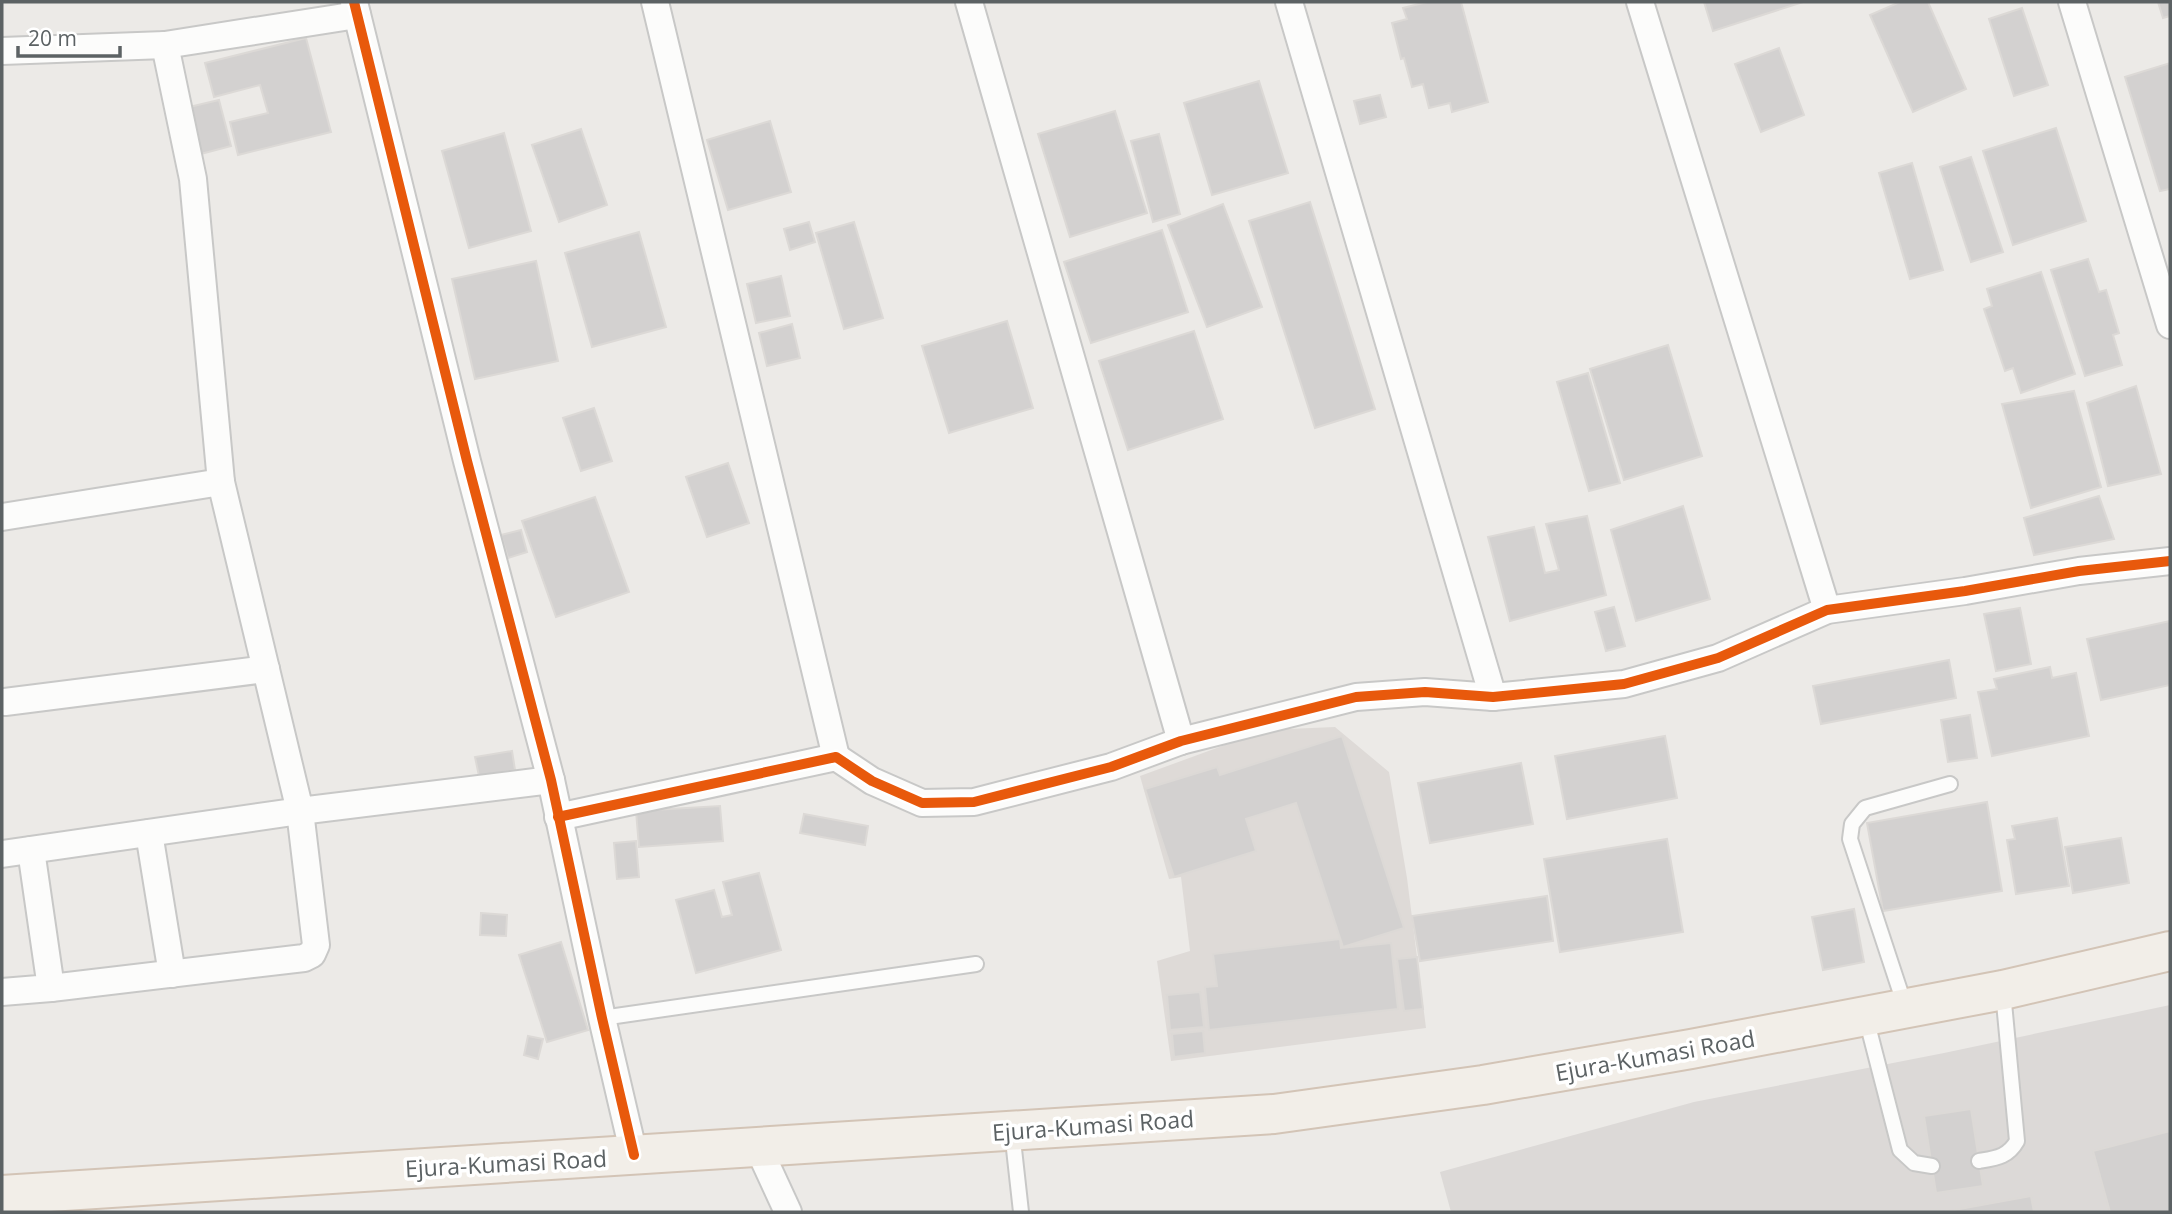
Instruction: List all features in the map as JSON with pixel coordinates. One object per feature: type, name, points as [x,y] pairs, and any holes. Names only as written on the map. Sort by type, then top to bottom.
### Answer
[{"type":"main road","name":"Ejura-Kumasi Road","points":[[2,1195],[1287,1112],[1483,1085],[1866,1017],[2003,990],[2170,951]]},
{"type":"street","points":[[655,2],[836,757],[872,781],[922,803],[974,802],[1111,767],[1181,741],[1356,697],[1425,692],[1493,697],[1624,684],[1718,658],[1827,610],[1965,591],[2079,571],[2170,561]]},
{"type":"street","points":[[969,2],[1181,741]]},
{"type":"street","points":[[1289,2],[1493,697]]},
{"type":"street","points":[[1640,2],[1827,610]]},
{"type":"street","points":[[2072,2],[2170,325]]},
{"type":"street","points":[[2,51],[164,45],[355,8],[467,461],[551,780],[634,1155]]},
{"type":"street","points":[[2,992],[304,958],[312,954],[316,944],[300,811],[221,482],[193,180],[164,45]]},
{"type":"street","points":[[2,517],[221,482]]},
{"type":"street","points":[[5,702],[266,669]]},
{"type":"street","points":[[558,817],[836,757]]},
{"type":"street","points":[[2,854],[300,811],[551,780]]},
{"type":"street","points":[[149,833],[172,974]]},
{"type":"street","points":[[31,850],[51,988]]},
{"type":"street","points":[[758,1147],[788,1212]]},
{"type":"lane","points":[[1906,1009],[1850,839],[1852,824],[1865,808],[1950,785]]},
{"type":"lane","points":[[602,1018],[976,964]]},
{"type":"lane","points":[[1979,1161],[2001,1157],[2013,1148],[2017,1141],[2003,990]]},
{"type":"lane","points":[[1866,1017],[1900,1150],[1914,1163],[1932,1166]]},
{"type":"lane","points":[[1012,1131],[1021,1212]]},
{"type":"shaded area","points":[[1335,727],[1389,772],[1407,878],[1426,1028],[1171,1061],[1157,961],[1190,951],[1181,877],[1169,879],[1140,776],[1266,730]]},
{"type":"shaded area","points":[[2170,1005],[2170,1212],[1451,1212],[1440,1172],[1694,1102]]},
{"type":"building","points":[[1427,2],[1461,2],[1488,102],[1452,112],[1450,103],[1429,108],[1423,84],[1412,87],[1404,58],[1401,59],[1392,23],[1407,19],[1403,8]]},
{"type":"building","points":[[1704,2],[1803,2],[1713,31]]},
{"type":"building","points":[[1900,2],[1928,2],[1966,89],[1913,112],[1870,15]]},
{"type":"building","points":[[2158,2],[2170,2],[2170,16],[2163,18]]},
{"type":"building","points":[[2022,8],[2048,85],[2014,96],[1989,19]]},
{"type":"building","points":[[306,38],[331,132],[238,155],[230,122],[268,113],[260,85],[214,97],[205,63]]},
{"type":"building","points":[[1779,48],[1804,115],[1761,132],[1735,64]]},
{"type":"building","points":[[2170,63],[2170,189],[2160,191],[2125,77]]},
{"type":"building","points":[[1259,81],[1288,173],[1212,195],[1184,103]]},
{"type":"building","points":[[1380,95],[1386,117],[1360,124],[1354,101]]},
{"type":"building","points":[[219,100],[231,146],[197,155],[185,108]]},
{"type":"building","points":[[1115,111],[1147,213],[1070,237],[1038,134]]},
{"type":"building","points":[[770,121],[791,192],[728,210],[707,140]]},
{"type":"building","points":[[2056,128],[2086,221],[2013,245],[1983,151]]},
{"type":"building","points":[[581,129],[607,205],[559,222],[532,145]]},
{"type":"building","points":[[504,133],[531,231],[469,248],[442,151]]},
{"type":"building","points":[[1159,134],[1180,214],[1153,222],[1131,141]]},
{"type":"building","points":[[1971,157],[2003,252],[1971,262],[1940,167]]},
{"type":"building","points":[[1912,163],[1943,270],[1910,279],[1879,173]]},
{"type":"building","points":[[1310,202],[1375,409],[1315,428],[1249,221]]},
{"type":"building","points":[[1223,204],[1262,307],[1207,327],[1168,225]]},
{"type":"building","points":[[809,222],[815,242],[790,250],[784,229]]},
{"type":"building","points":[[854,222],[883,318],[844,329],[816,233]]},
{"type":"building","points":[[1162,230],[1188,312],[1091,343],[1064,262]]},
{"type":"building","points":[[639,232],[666,327],[592,347],[565,253]]},
{"type":"building","points":[[2088,259],[2099,292],[2106,290],[2119,333],[2113,335],[2122,365],[2085,376],[2051,270]]},
{"type":"building","points":[[536,261],[558,361],[475,379],[452,279]]},
{"type":"building","points":[[2041,272],[2075,374],[2021,393],[2013,368],[2005,371],[1984,309],[1992,306],[1987,289]]},
{"type":"building","points":[[781,276],[790,316],[756,323],[747,284]]},
{"type":"building","points":[[1007,321],[1033,408],[949,433],[922,346]]},
{"type":"building","points":[[792,324],[800,358],[767,366],[759,333]]},
{"type":"building","points":[[1194,331],[1223,419],[1128,450],[1099,361]]},
{"type":"building","points":[[1668,345],[1702,456],[1624,480],[1590,369]]},
{"type":"building","points":[[1588,373],[1620,483],[1589,491],[1557,382]]},
{"type":"building","points":[[2136,386],[2161,474],[2108,486],[2087,403]]},
{"type":"building","points":[[2074,391],[2101,487],[2031,508],[2002,404]]},
{"type":"building","points":[[594,408],[612,461],[581,471],[563,418]]},
{"type":"building","points":[[728,463],[749,523],[707,537],[686,477]]},
{"type":"building","points":[[2099,496],[2114,539],[2034,555],[2024,518]]},
{"type":"building","points":[[595,497],[629,592],[556,617],[522,521]]},
{"type":"building","points":[[1683,506],[1710,599],[1636,621],[1611,530]]},
{"type":"building","points":[[1587,516],[1606,595],[1510,621],[1488,537],[1534,527],[1545,573],[1559,570],[1546,524]]},
{"type":"building","points":[[521,530],[527,552],[508,558],[501,535]]},
{"type":"building","points":[[1614,607],[1625,646],[1606,651],[1595,612]]},
{"type":"building","points":[[2020,608],[2031,664],[1996,671],[1984,614]]},
{"type":"building","points":[[2170,621],[2170,685],[2101,700],[2087,639]]},
{"type":"building","points":[[1949,660],[1956,698],[1821,724],[1813,686]]},
{"type":"building","points":[[2050,667],[2052,678],[2076,673],[2089,736],[1992,756],[1978,692],[1997,689],[1994,679]]},
{"type":"building","points":[[1970,715],[1977,758],[1948,762],[1941,720]]},
{"type":"building","points":[[1342,736],[1404,928],[1343,947],[1296,803],[1246,819],[1256,851],[1174,877],[1145,789],[1217,767],[1220,775]]},
{"type":"building","points":[[1665,736],[1677,798],[1567,819],[1555,756]]},
{"type":"building","points":[[512,751],[515,770],[479,776],[475,757]]},
{"type":"building","points":[[1521,763],[1533,824],[1430,843],[1418,783]]},
{"type":"building","points":[[1987,802],[2002,891],[1883,911],[1867,823]]},
{"type":"building","points":[[720,806],[723,841],[639,847],[636,811]]},
{"type":"building","points":[[804,814],[868,826],[865,845],[800,833]]},
{"type":"building","points":[[2057,818],[2069,886],[2016,894],[2007,840],[2015,839],[2012,826]]},
{"type":"building","points":[[2121,838],[2129,883],[2073,893],[2065,847]]},
{"type":"building","points":[[1667,839],[1683,932],[1560,952],[1544,859]]},
{"type":"building","points":[[636,841],[639,877],[617,879],[614,843]]},
{"type":"building","points":[[759,873],[781,950],[696,973],[676,900],[714,890],[722,917],[732,915],[723,882]]},
{"type":"building","points":[[1547,896],[1553,941],[1420,961],[1412,916]]},
{"type":"building","points":[[1854,909],[1864,962],[1823,970],[1812,917]]},
{"type":"building","points":[[481,913],[507,915],[506,936],[480,935]]},
{"type":"building","points":[[1340,939],[1341,948],[1391,943],[1398,1009],[1209,1030],[1205,987],[1217,986],[1213,954]]},
{"type":"building","points":[[561,942],[588,1030],[547,1042],[519,955]]},
{"type":"building","points":[[1417,957],[1423,1009],[1404,1011],[1397,959]]},
{"type":"building","points":[[1200,992],[1204,1027],[1170,1030],[1167,995]]},
{"type":"building","points":[[1203,1031],[1205,1053],[1174,1057],[1172,1034]]},
{"type":"building","points":[[528,1036],[543,1039],[538,1059],[524,1055]]},
{"type":"building","points":[[1971,1109],[1983,1186],[1936,1193],[1924,1116]]},
{"type":"building","points":[[2170,1131],[2170,1212],[2110,1212],[2093,1151]]},
{"type":"building","points":[[2031,1196],[2034,1212],[1943,1212]]},
{"type":"cycle path","points":[[354,2],[467,461],[551,780],[634,1155]]},
{"type":"cycle path","points":[[558,817],[836,757],[872,781],[922,803],[974,802],[1111,767],[1181,741],[1356,697],[1425,692],[1493,697],[1624,684],[1718,658],[1827,610],[1965,591],[2079,571],[2170,561]]}]
